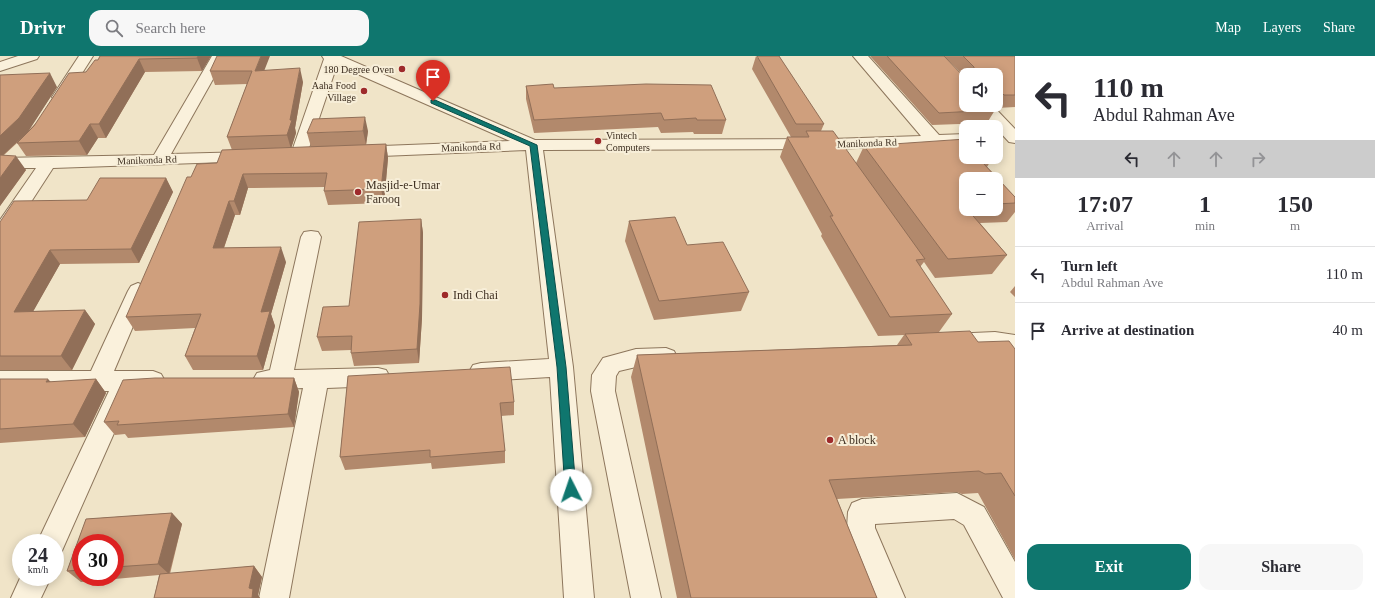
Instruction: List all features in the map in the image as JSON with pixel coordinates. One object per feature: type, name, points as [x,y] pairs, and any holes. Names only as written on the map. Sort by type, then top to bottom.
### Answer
[{"type":"street","points":[[0,60],[13,56]]},
{"type":"street","points":[[0,67],[32,56]]},
{"type":"street","points":[[52,109],[86,56]]},
{"type":"street","points":[[159,160],[176,134],[220,56]]},
{"type":"street","points":[[860,56],[934,140]]},
{"type":"street","points":[[284,155],[331,57],[534,145],[561,367],[579,598]]},
{"type":"street","points":[[989,112],[1015,138]]},
{"type":"street","points":[[1003,138],[1015,138]]},
{"type":"street","name":"Manikonda Rd","points":[[340,153],[534,145],[831,144],[934,140],[959,143]]},
{"type":"street","points":[[831,144],[845,164]]},
{"type":"street","points":[[4,163],[24,146]]},
{"type":"street","name":"Manikonda Rd","points":[[4,163],[48,164],[319,154]]},
{"type":"street","points":[[188,180],[198,159]]},
{"type":"street","points":[[0,234],[48,164]]},
{"type":"street","points":[[280,380],[311,237]]},
{"type":"street","points":[[98,381],[146,274]]},
{"type":"street","points":[[932,344],[996,341],[1015,344]]},
{"type":"street","points":[[646,598],[603,391],[604,375],[611,364],[636,358],[684,356]]},
{"type":"street","points":[[459,373],[561,367]]},
{"type":"street","points":[[241,380],[317,380],[396,376]]},
{"type":"street","points":[[274,598],[317,380]]},
{"type":"street","points":[[0,381],[171,381]]},
{"type":"street","points":[[55,534],[125,381]]},
{"type":"street","points":[[890,598],[861,528],[862,512],[958,506],[974,516],[1015,591]]},
{"type":"street","points":[[26,598],[32,586]]},
{"type":"building","points":[[100,56],[198,56],[197,58],[139,59],[99,124],[90,124],[79,141],[17,143],[34,126],[69,73],[86,72]]},
{"type":"building","points":[[217,56],[261,56],[255,71],[300,68],[290,120],[292,120],[287,135],[227,137],[252,71],[210,71]]},
{"type":"building","points":[[757,56],[779,56],[824,124],[796,124]]},
{"type":"building","points":[[887,56],[944,56],[959,72],[959,112],[939,113]]},
{"type":"building","points":[[963,56],[1015,56],[1015,95],[1003,94],[1003,68],[974,67]]},
{"type":"building","points":[[50,73],[19,118],[0,136],[0,75]]},
{"type":"building","points":[[553,84],[554,88],[646,84],[711,85],[726,120],[697,120],[696,118],[664,120],[661,113],[534,120],[526,86]]},
{"type":"building","points":[[365,117],[363,131],[307,133],[313,119]]},
{"type":"building","points":[[806,131],[833,131],[925,259],[916,260],[952,314],[890,317],[830,216],[833,216],[787,137],[809,137]]},
{"type":"building","points":[[959,139],[959,164],[984,164],[991,172],[959,172],[959,216],[973,216],[1007,255],[948,259],[864,146]]},
{"type":"building","points":[[386,144],[381,189],[324,191],[327,173],[243,174],[234,201],[229,201],[213,248],[281,247],[261,312],[270,311],[257,356],[185,356],[201,314],[126,317],[187,177],[191,177],[197,164],[217,163],[222,150]]},
{"type":"building","points":[[0,155],[16,156],[0,178]]},
{"type":"building","points":[[100,178],[166,178],[131,249],[50,250],[14,312],[85,310],[61,356],[0,356],[0,222],[14,201],[87,200]]},
{"type":"building","points":[[1003,184],[1015,197],[1015,203],[1003,204]]},
{"type":"building","points":[[675,217],[687,245],[723,242],[749,292],[659,301],[629,221]]},
{"type":"building","points":[[421,219],[420,304],[417,349],[351,353],[352,336],[317,337],[323,307],[349,306],[359,222]]},
{"type":"building","name":"A block","points":[[970,331],[978,342],[1009,341],[1015,349],[1015,496],[1001,473],[985,474],[979,471],[829,480],[877,598],[691,598],[637,355],[912,345],[905,334]]},
{"type":"building","points":[[510,367],[514,402],[500,403],[505,451],[430,457],[430,450],[340,457],[348,376]]},
{"type":"building","points":[[155,378],[294,378],[288,414],[117,425],[119,421],[104,422],[123,380]]},
{"type":"building","points":[[0,379],[48,379],[46,382],[96,379],[73,424],[0,429]]},
{"type":"building","points":[[172,513],[158,564],[124,566],[124,534],[81,534],[86,519]]},
{"type":"building","points":[[72,557],[72,571],[67,571]]},
{"type":"building","points":[[254,566],[249,588],[253,589],[252,598],[154,598],[160,574]]},
{"type":"place","name":"180 Degree Oven","points":[[402,69]]},
{"type":"place","name":"Aaha Food Village","points":[[364,91]]},
{"type":"place","name":"Vintech Computers","points":[[598,141]]},
{"type":"place","name":"Masjid-e-Umar Farooq","points":[[358,192]]},
{"type":"place","name":"Indi Chai","points":[[445,295]]},
{"type":"place","name":"A block","points":[[830,440]]},
{"type":"route","points":[[433,101],[534,145],[561,367],[571,490]]}]
